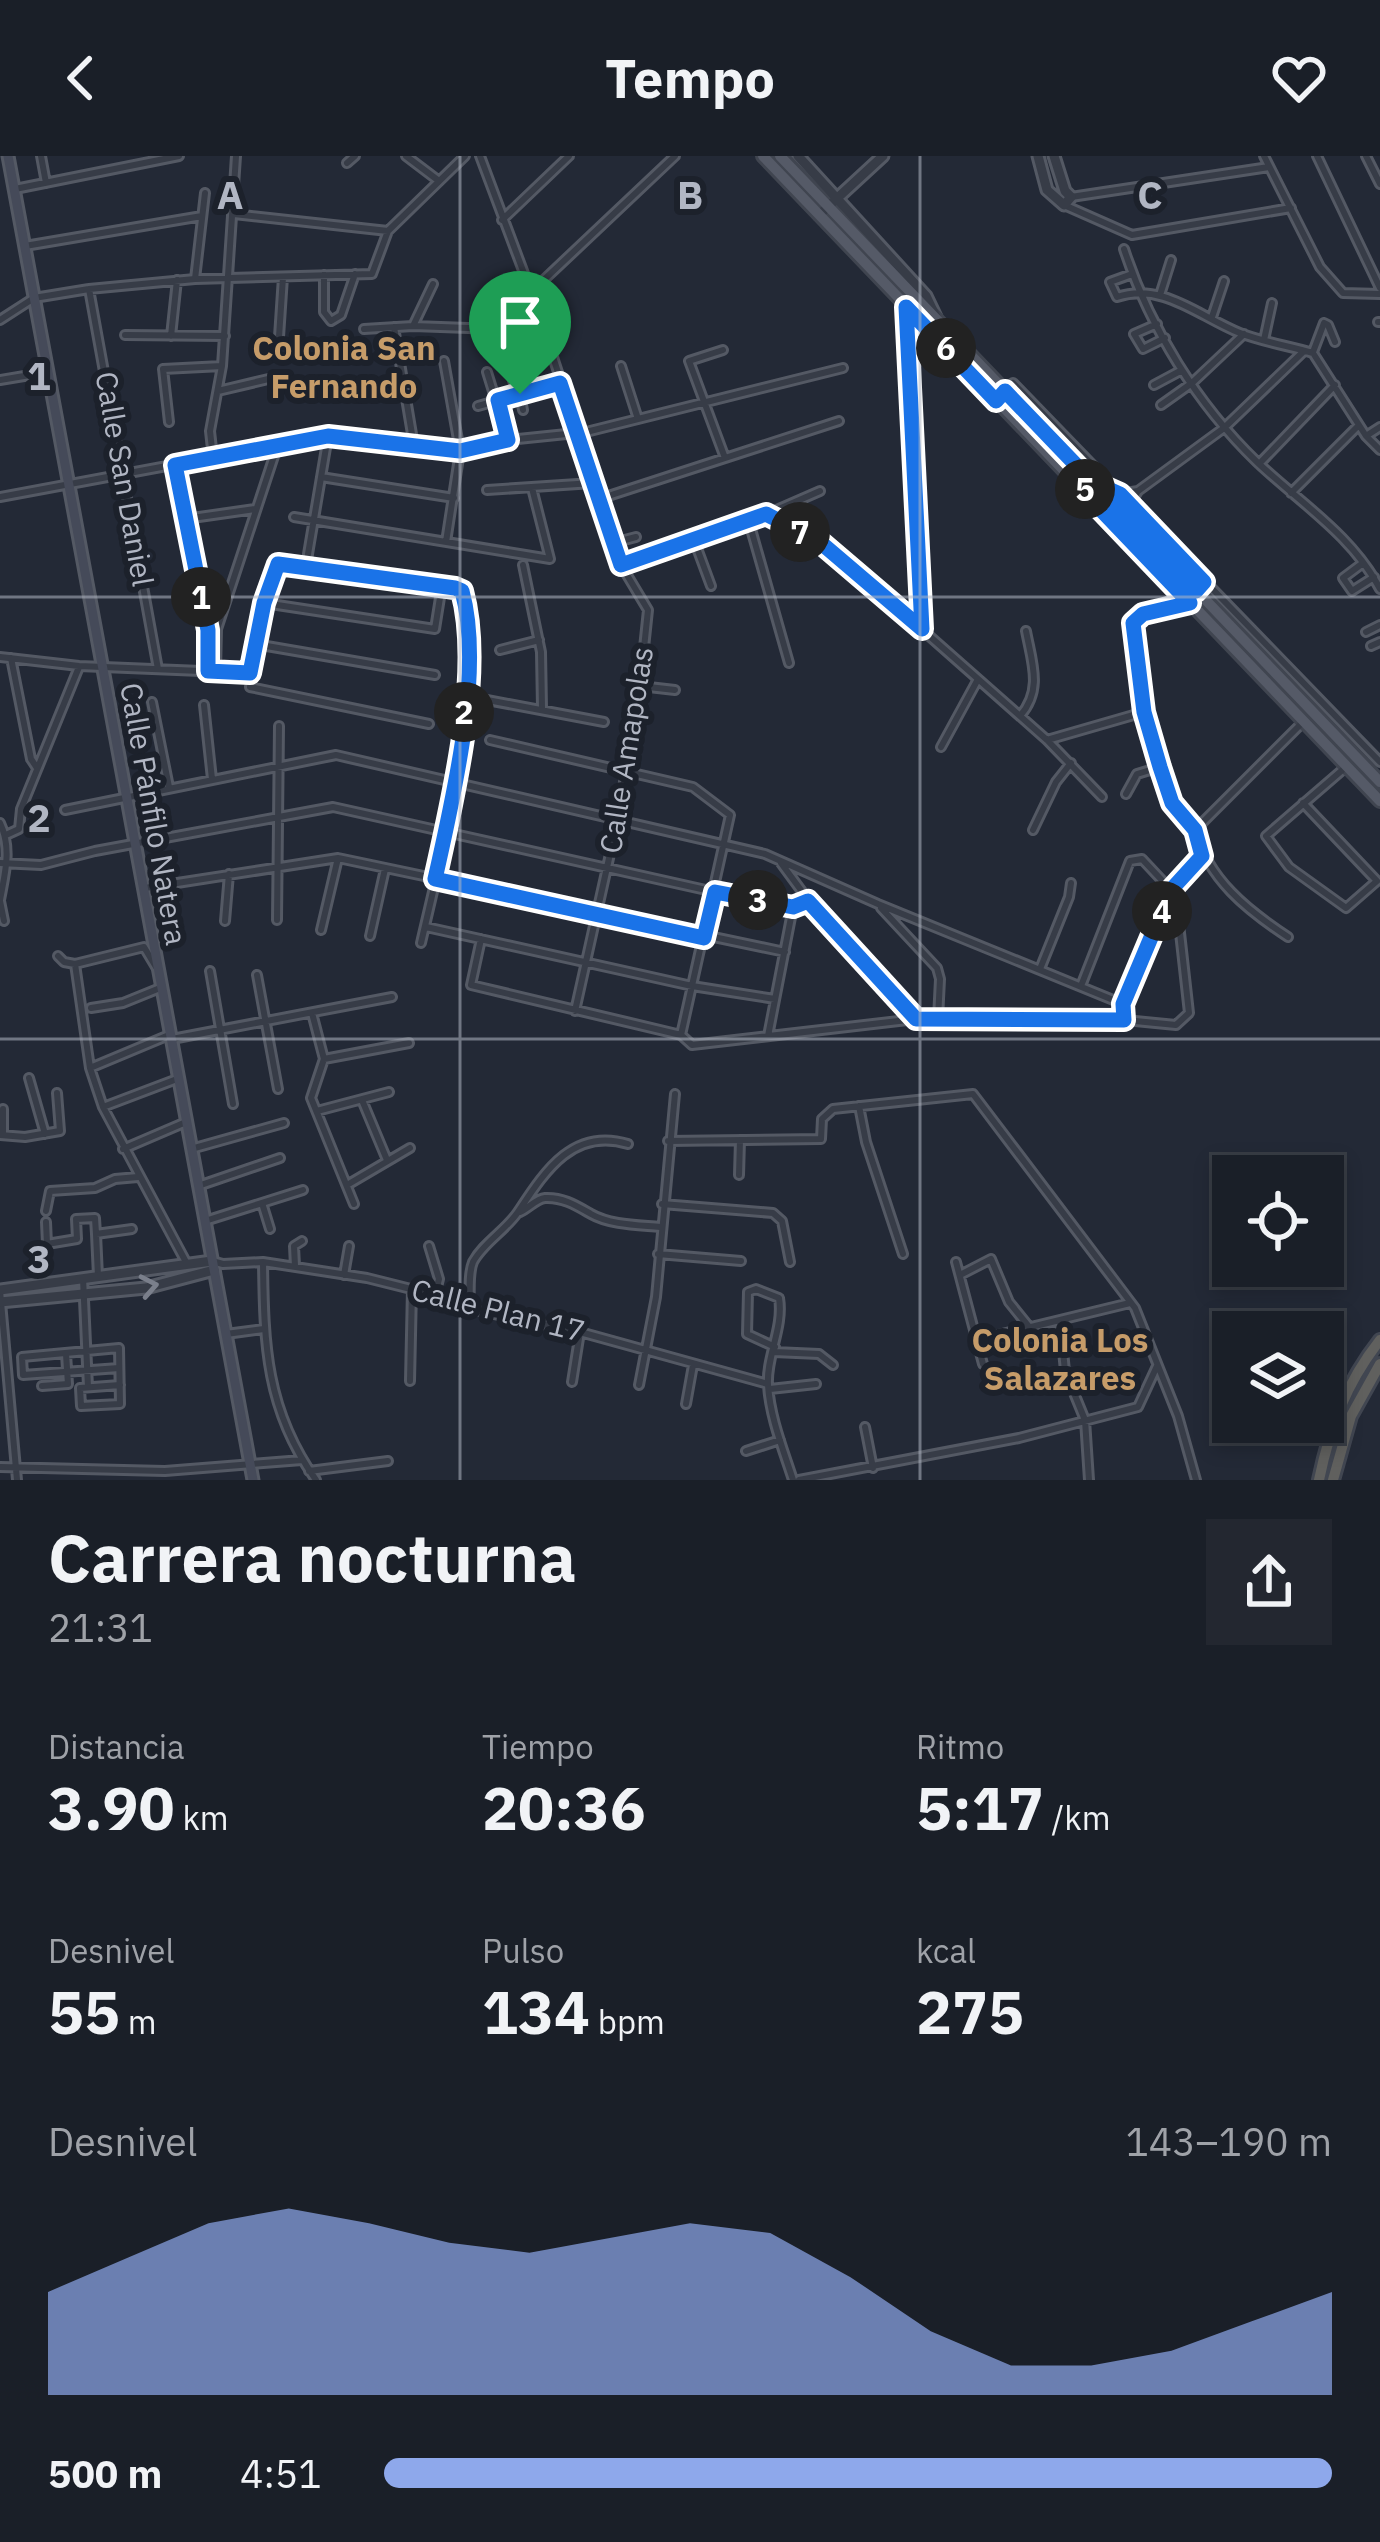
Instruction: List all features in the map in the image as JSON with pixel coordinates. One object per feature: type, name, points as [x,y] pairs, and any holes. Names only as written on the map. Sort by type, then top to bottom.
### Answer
[{"type":"highway","points":[[1319,1480],[1330,1430],[1347,1389],[1380,1340]]},
{"type":"highway","points":[[1334,1480],[1352,1416],[1380,1364]]},
{"type":"main road","name":"Calle Pánfilo Natera","points":[[8,156],[169,1037],[217,1265],[253,1480]]},
{"type":"main road","points":[[763,156],[828,207],[906,307],[1196,592],[1223,610],[1380,782]]},
{"type":"main road","points":[[780,156],[938,322],[1000,396],[1028,406],[1059,438],[1088,487],[1128,519],[1196,592],[1304,722],[1338,771],[1380,801]]},
{"type":"street","points":[[41,156],[46,183]]},
{"type":"street","points":[[120,156],[124,167]]},
{"type":"street","points":[[14,190],[179,156]]},
{"type":"street","points":[[213,458],[210,431],[225,336],[236,156]]},
{"type":"street","points":[[347,163],[356,156]]},
{"type":"street","points":[[406,156],[439,181]]},
{"type":"street","points":[[0,320],[34,298],[89,289],[195,279],[372,274],[388,231],[465,156]]},
{"type":"street","name":"Calle Amapolas","points":[[480,156],[537,308],[613,544],[648,610],[618,818],[575,1011]]},
{"type":"street","points":[[502,220],[569,156]]},
{"type":"street","points":[[531,292],[675,156]]},
{"type":"street","points":[[798,156],[828,207],[883,156]]},
{"type":"street","points":[[1040,156],[1047,190],[1132,235],[1291,208]]},
{"type":"street","points":[[1054,156],[1068,201]]},
{"type":"street","points":[[1264,156],[1320,267],[1343,293],[1380,291],[1317,156]]},
{"type":"street","points":[[1366,156],[1380,184]]},
{"type":"street","points":[[1068,201],[1268,167]]},
{"type":"street","points":[[195,279],[206,193]]},
{"type":"street","points":[[234,214],[388,231]]},
{"type":"street","points":[[25,246],[202,216]]},
{"type":"street","points":[[1124,249],[1138,290],[1182,370],[1224,428],[1335,531],[1380,590]]},
{"type":"street","points":[[1160,295],[1171,260]]},
{"type":"street","points":[[324,275],[324,312],[331,320],[341,315],[355,274]]},
{"type":"street","points":[[1132,274],[1110,282],[1117,297],[1138,290],[1160,295],[1244,334],[1309,351],[1380,450]]},
{"type":"street","points":[[279,337],[283,277]]},
{"type":"street","points":[[171,336],[177,280]]},
{"type":"street","points":[[1212,317],[1224,281]]},
{"type":"street","points":[[413,326],[433,284]]},
{"type":"street","name":"Calle San Daniel","points":[[89,289],[158,669]]},
{"type":"street","points":[[1264,340],[1272,303]]},
{"type":"street","points":[[906,307],[922,629]]},
{"type":"street","points":[[364,329],[496,329],[537,308]]},
{"type":"street","points":[[1128,519],[1138,491],[1224,428],[1309,351],[1321,323],[1328,325],[1335,342]]},
{"type":"street","points":[[1157,324],[1134,334],[1142,349],[1165,338]]},
{"type":"street","points":[[394,327],[414,446]]},
{"type":"street","points":[[1161,405],[1244,334]]},
{"type":"street","points":[[124,335],[225,336]]},
{"type":"street","points":[[723,350],[689,361],[725,458]]},
{"type":"street","points":[[444,361],[460,451],[446,542]]},
{"type":"street","points":[[509,365],[524,410]]},
{"type":"street","points":[[169,422],[163,369],[222,366]]},
{"type":"street","points":[[621,366],[638,419]]},
{"type":"street","points":[[0,497],[328,436],[460,451],[638,419],[843,368]]},
{"type":"street","points":[[1154,386],[1182,370]]},
{"type":"street","points":[[487,371],[508,440]]},
{"type":"street","points":[[0,380],[48,372]]},
{"type":"street","points":[[218,392],[277,377]]},
{"type":"street","points":[[478,406],[560,383]]},
{"type":"street","points":[[1259,464],[1335,385]]},
{"type":"street","points":[[599,499],[838,422]]},
{"type":"street","points":[[1291,493],[1359,425]]},
{"type":"street","points":[[1366,436],[1380,427]]},
{"type":"street","points":[[307,566],[328,436]]},
{"type":"street","points":[[1059,438],[1130,505],[1196,592],[1143,614],[1133,623],[1144,712],[1172,803],[1195,830],[1202,856],[1220,882],[1288,937]]},
{"type":"street","points":[[212,629],[277,447]]},
{"type":"street","points":[[175,465],[212,629],[212,671]]},
{"type":"street","points":[[321,477],[454,498]]},
{"type":"street","points":[[487,490],[593,483]]},
{"type":"street","points":[[1088,487],[1120,494],[1138,491]]},
{"type":"street","points":[[293,517],[550,559],[532,488]]},
{"type":"street","points":[[621,565],[749,522],[820,491]]},
{"type":"street","points":[[185,519],[255,509]]},
{"type":"street","points":[[766,514],[820,542],[1047,740],[1102,797]]},
{"type":"street","points":[[749,522],[789,663]]},
{"type":"street","points":[[613,544],[636,537]]},
{"type":"street","points":[[694,540],[711,586]]},
{"type":"street","points":[[1363,563],[1343,578],[1352,591],[1374,578]]},
{"type":"street","points":[[421,944],[457,782],[470,639],[462,591],[278,564],[264,603],[250,687],[428,724]]},
{"type":"street","points":[[523,565],[539,640],[542,708]]},
{"type":"street","points":[[264,603],[435,629],[442,585]]},
{"type":"street","points":[[1223,610],[1380,762]]},
{"type":"street","points":[[1366,632],[1379,628]]},
{"type":"street","points":[[1020,716],[1034,696],[1035,685],[1026,631]]},
{"type":"street","points":[[500,650],[539,640]]},
{"type":"street","points":[[255,644],[435,675]]},
{"type":"street","points":[[0,657],[79,666],[250,673]]},
{"type":"street","points":[[11,658],[31,759],[37,768]]},
{"type":"street","points":[[6,835],[19,829],[21,809],[79,666]]},
{"type":"street","points":[[941,747],[977,680]]},
{"type":"street","points":[[640,686],[674,690]]},
{"type":"street","points":[[466,696],[604,722]]},
{"type":"street","points":[[152,702],[170,788]]},
{"type":"street","points":[[204,705],[212,780]]},
{"type":"street","points":[[1047,740],[1144,712]]},
{"type":"street","points":[[1195,830],[1304,722]]},
{"type":"street","points":[[278,920],[279,726]]},
{"type":"street","points":[[490,740],[693,787],[730,815],[681,1035]]},
{"type":"street","points":[[65,810],[337,755],[725,843],[1123,1004]]},
{"type":"street","points":[[1033,830],[1056,782],[1071,764]]},
{"type":"street","points":[[1126,794],[1137,774],[1160,767]]},
{"type":"street","points":[[1303,803],[1377,881],[1346,908],[1289,866],[1265,836],[1338,771]]},
{"type":"street","points":[[4,862],[41,865],[333,806],[715,892],[793,907],[808,901]]},
{"type":"street","points":[[0,823],[6,835],[0,901],[4,921]]},
{"type":"street","points":[[1124,1020],[1123,1004],[1171,890],[1202,856]]},
{"type":"street","points":[[481,939],[471,985],[681,1035],[692,1045],[916,1019],[1124,1020],[1176,1025],[1189,1013],[1177,906],[1171,890],[1136,857],[1130,861],[1081,986]]},
{"type":"street","points":[[321,931],[338,858]]},
{"type":"street","points":[[142,889],[338,858],[785,952]]},
{"type":"street","points":[[780,862],[808,901],[916,1019]]},
{"type":"street","points":[[370,936],[386,868]]},
{"type":"street","points":[[225,921],[229,874]]},
{"type":"street","points":[[1040,968],[1071,883]]},
{"type":"street","points":[[878,904],[937,968],[938,1019]]},
{"type":"street","points":[[767,1036],[793,907]]},
{"type":"street","points":[[425,926],[692,986],[775,999]]},
{"type":"street","points":[[58,956],[75,964],[151,939]]},
{"type":"street","points":[[137,947],[146,948],[156,967]]},
{"type":"street","points":[[75,964],[90,1068],[104,1107],[138,1177],[194,1266]]},
{"type":"street","points":[[210,971],[233,1104]]},
{"type":"street","points":[[257,975],[278,1089]]},
{"type":"street","points":[[91,1008],[123,1003],[160,988]]},
{"type":"street","points":[[90,1068],[169,1037],[392,997]]},
{"type":"street","points":[[312,1013],[323,1060],[311,1097],[354,1204]]},
{"type":"street","points":[[323,1060],[409,1042]]},
{"type":"street","points":[[29,1078],[45,1134]]},
{"type":"street","points":[[104,1107],[177,1078]]},
{"type":"street","points":[[317,1111],[388,1092]]},
{"type":"street","points":[[3,1109],[1,1135],[60,1131],[57,1093]]},
{"type":"street","points":[[639,1385],[675,1094]]},
{"type":"street","points":[[668,1142],[821,1138],[826,1113],[973,1094],[1130,1303],[1178,1416],[1196,1480]]},
{"type":"street","points":[[362,1100],[387,1160]]},
{"type":"street","points":[[859,1106],[903,1254]]},
{"type":"street","points":[[123,1150],[186,1122]]},
{"type":"street","points":[[191,1149],[284,1123]]},
{"type":"street","points":[[739,1175],[740,1140]]},
{"type":"street","points":[[470,1309],[471,1265],[518,1213],[554,1162],[600,1141],[628,1144]]},
{"type":"street","points":[[347,1185],[410,1148]]},
{"type":"street","points":[[198,1186],[280,1158]]},
{"type":"street","points":[[46,1211],[50,1190],[95,1187],[138,1177]]},
{"type":"street","points":[[518,1213],[538,1198],[539,1178]]},
{"type":"street","points":[[205,1221],[303,1190]]},
{"type":"street","points":[[538,1198],[582,1205],[589,1214],[620,1222],[660,1227]]},
{"type":"street","points":[[262,1203],[270,1229]]},
{"type":"street","points":[[662,1204],[773,1214],[782,1221],[790,1262]]},
{"type":"street","points":[[46,1222],[47,1244],[77,1239],[76,1219],[95,1218],[98,1276]]},
{"type":"street","points":[[96,1234],[132,1229]]},
{"type":"street","points":[[295,1266],[294,1246],[302,1241]]},
{"type":"street","points":[[344,1275],[349,1246]]},
{"type":"street","points":[[429,1246],[439,1279],[435,1295]]},
{"type":"street","points":[[658,1254],[741,1261]]},
{"type":"street","points":[[960,1275],[991,1259],[1010,1302],[1030,1328]]},
{"type":"street","points":[[263,1262],[264,1329],[274,1400],[316,1480]]},
{"type":"street","name":"Calle Plan 17","points":[[217,1265],[263,1262],[412,1289],[470,1309],[580,1331],[769,1386]]},
{"type":"street","points":[[956,1262],[983,1364]]},
{"type":"street","points":[[17,1480],[0,1290],[217,1265]]},
{"type":"street","points":[[1,1302],[146,1288],[194,1266]]},
{"type":"street","points":[[83,1278],[85,1294],[86,1350],[87,1370],[81,1406],[120,1404],[119,1348],[86,1350],[22,1357],[23,1375],[87,1370],[119,1369]]},
{"type":"street","points":[[410,1381],[412,1289]]},
{"type":"street","points":[[833,1365],[819,1354],[774,1349],[747,1334],[748,1292],[772,1292],[779,1298],[774,1349],[769,1386],[780,1440],[796,1480],[873,1468],[1138,1407],[1157,1366]]},
{"type":"street","points":[[977,1340],[1130,1303]]},
{"type":"street","points":[[1060,1321],[1065,1371],[1085,1420],[1089,1480]]},
{"type":"street","points":[[225,1334],[264,1329]]},
{"type":"street","points":[[572,1382],[580,1331]]},
{"type":"street","points":[[42,1386],[68,1384],[66,1352]]},
{"type":"street","points":[[686,1404],[693,1365]]},
{"type":"street","points":[[769,1386],[816,1384]]},
{"type":"street","points":[[84,1387],[120,1385]]},
{"type":"street","points":[[865,1427],[873,1468]]},
{"type":"street","points":[[746,1451],[780,1440]]},
{"type":"street","points":[[0,1466],[165,1471],[302,1460]]},
{"type":"street","points":[[309,1471],[388,1460]]},
{"type":"street","points":[[73,1480],[78,1468]]},
{"type":"district","name":"Colonia San Fernando","points":[[344,367]]},
{"type":"district","name":"Colonia Los Salazares","points":[[1060,1359]]},
{"type":"route","points":[[520,394],[498,400],[508,440],[460,451],[343,435],[175,465],[208,630],[208,671],[250,673],[264,603],[278,564],[455,588],[462,591],[470,639],[457,782],[435,879],[704,938],[715,892],[793,907],[808,901],[916,1019],[1124,1020],[1123,1004],[1171,890],[1202,856],[1195,830],[1172,803],[1160,767],[1144,712],[1133,623],[1137,616],[1190,603],[1083,491],[1093,482],[1120,494],[1204,582],[1196,591],[1093,482],[1005,391],[996,401],[906,307],[922,629],[820,542],[766,514],[621,565],[560,383],[520,394]]}]
